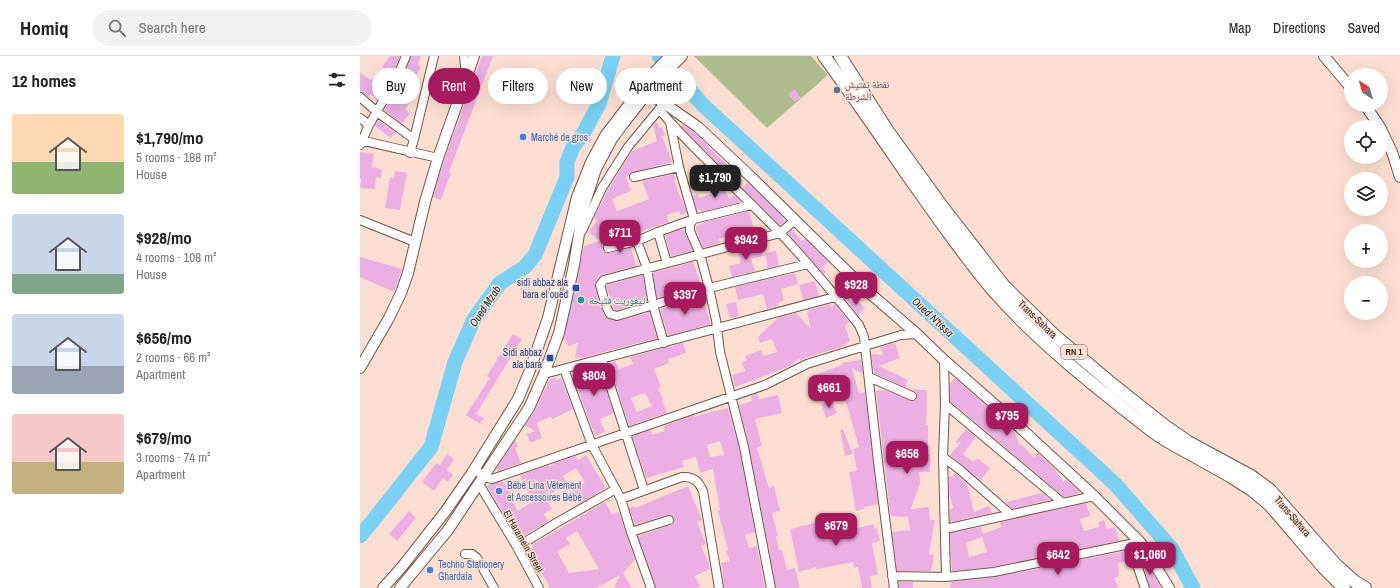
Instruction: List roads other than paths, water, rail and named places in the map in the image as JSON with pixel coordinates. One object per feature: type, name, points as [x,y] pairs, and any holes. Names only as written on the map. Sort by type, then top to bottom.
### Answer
[{"type":"highway","name":"Trans-Sahara","points":[[824,56],[940,223],[992,289],[1033,332],[1152,431],[1173,445],[1230,476],[1252,490],[1269,504],[1324,568],[1344,588]]},
{"type":"highway","name":"Trans-Sahara","points":[[840,56],[887,130],[949,215],[1004,286],[1053,334],[1165,426],[1188,442],[1251,476],[1270,490],[1336,565],[1355,582],[1365,588]]},
{"type":"highway","points":[[845,85],[855,78]]},
{"type":"main road","points":[[470,68],[474,56]]},
{"type":"main road","points":[[662,68],[670,56]]},
{"type":"main road","points":[[668,68],[682,56]]},
{"type":"main road","points":[[1324,56],[1344,80]]},
{"type":"main road","points":[[360,368],[389,318],[401,293],[408,273],[438,158],[457,104]]},
{"type":"main road","points":[[383,588],[401,568],[440,518],[475,469],[518,399],[548,318],[577,197],[591,162],[606,136],[633,104]]},
{"type":"main road","points":[[400,588],[448,530],[529,408],[544,374],[559,333],[583,209],[596,169],[619,129],[636,104]]},
{"type":"main road","points":[[662,106],[698,127],[865,289],[917,334],[1094,496],[1136,543],[1150,555],[1169,588]]},
{"type":"main road","points":[[1388,144],[1400,177]]},
{"type":"street","points":[[410,153],[434,56]]},
{"type":"street","points":[[464,56],[465,68]]},
{"type":"street","points":[[404,57],[394,84],[368,125],[360,142],[438,158]]},
{"type":"street","points":[[360,97],[377,112],[414,139]]},
{"type":"street","points":[[578,240],[602,188],[628,147],[662,106],[670,122],[679,167],[694,219]]},
{"type":"street","points":[[360,118],[368,125]]},
{"type":"street","points":[[670,122],[780,233],[808,264],[859,326],[864,337],[894,588]]},
{"type":"street","points":[[634,177],[679,167]]},
{"type":"street","points":[[608,248],[637,241],[694,219],[751,205]]},
{"type":"street","points":[[694,219],[690,224],[690,230],[700,254],[709,288],[720,352],[744,447],[771,588]]},
{"type":"street","points":[[360,220],[415,242]]},
{"type":"street","points":[[795,220],[780,233],[607,278],[600,285],[606,306],[610,314],[613,316],[709,288],[808,264]]},
{"type":"street","points":[[658,232],[667,263]]},
{"type":"street","points":[[637,241],[647,268],[653,305],[664,343]]},
{"type":"street","points":[[544,374],[602,360],[865,289]]},
{"type":"street","points":[[481,481],[492,479],[765,385],[807,364],[901,335],[917,334]]},
{"type":"street","points":[[602,360],[644,490]]},
{"type":"street","points":[[944,360],[945,404],[943,458],[946,577]]},
{"type":"street","points":[[564,369],[592,445],[621,499],[651,588]]},
{"type":"street","points":[[869,377],[912,396]]},
{"type":"street","points":[[945,404],[1063,503]]},
{"type":"street","points":[[943,458],[960,469],[1010,514]]},
{"type":"street","name":"El Haramein Street","points":[[475,469],[539,588]]},
{"type":"street","points":[[621,499],[682,477],[690,477],[697,481],[703,492],[719,588]]},
{"type":"street","points":[[517,547],[616,489]]},
{"type":"street","points":[[945,528],[1094,496]]},
{"type":"street","points":[[631,532],[669,520]]},
{"type":"street","points":[[892,576],[946,577],[994,572],[1136,543],[1143,587]]},
{"type":"street","points":[[465,554],[472,554],[477,558],[494,588]]},
{"type":"waterway","name":"Oued Mzab","points":[[360,536],[431,447],[455,362],[474,319],[500,283],[525,267],[535,255],[567,177],[567,162],[573,147],[584,132],[599,104],[613,56]]},
{"type":"waterway","name":"Oued N'tissa","points":[[659,56],[704,106],[1115,484],[1172,549],[1193,588]]},
{"type":"place","name":"نقطة تفتيش الشرطة","points":[[837,90]]},
{"type":"place","name":"Marché de gros","points":[[523,137]]},
{"type":"place","name":"sidi abbaz ala bara el oued","points":[[576,288]]},
{"type":"place","name":"تيغوريت فتيحة","points":[[581,300]]},
{"type":"place","name":"Sidi abbaz ala bara","points":[[550,358]]},
{"type":"place","name":"Bébé Lina Vêtement et Accessoires Bébé","points":[[499,491]]},
{"type":"place","name":"Techno Stationery Ghardaia","points":[[430,570]]}]
